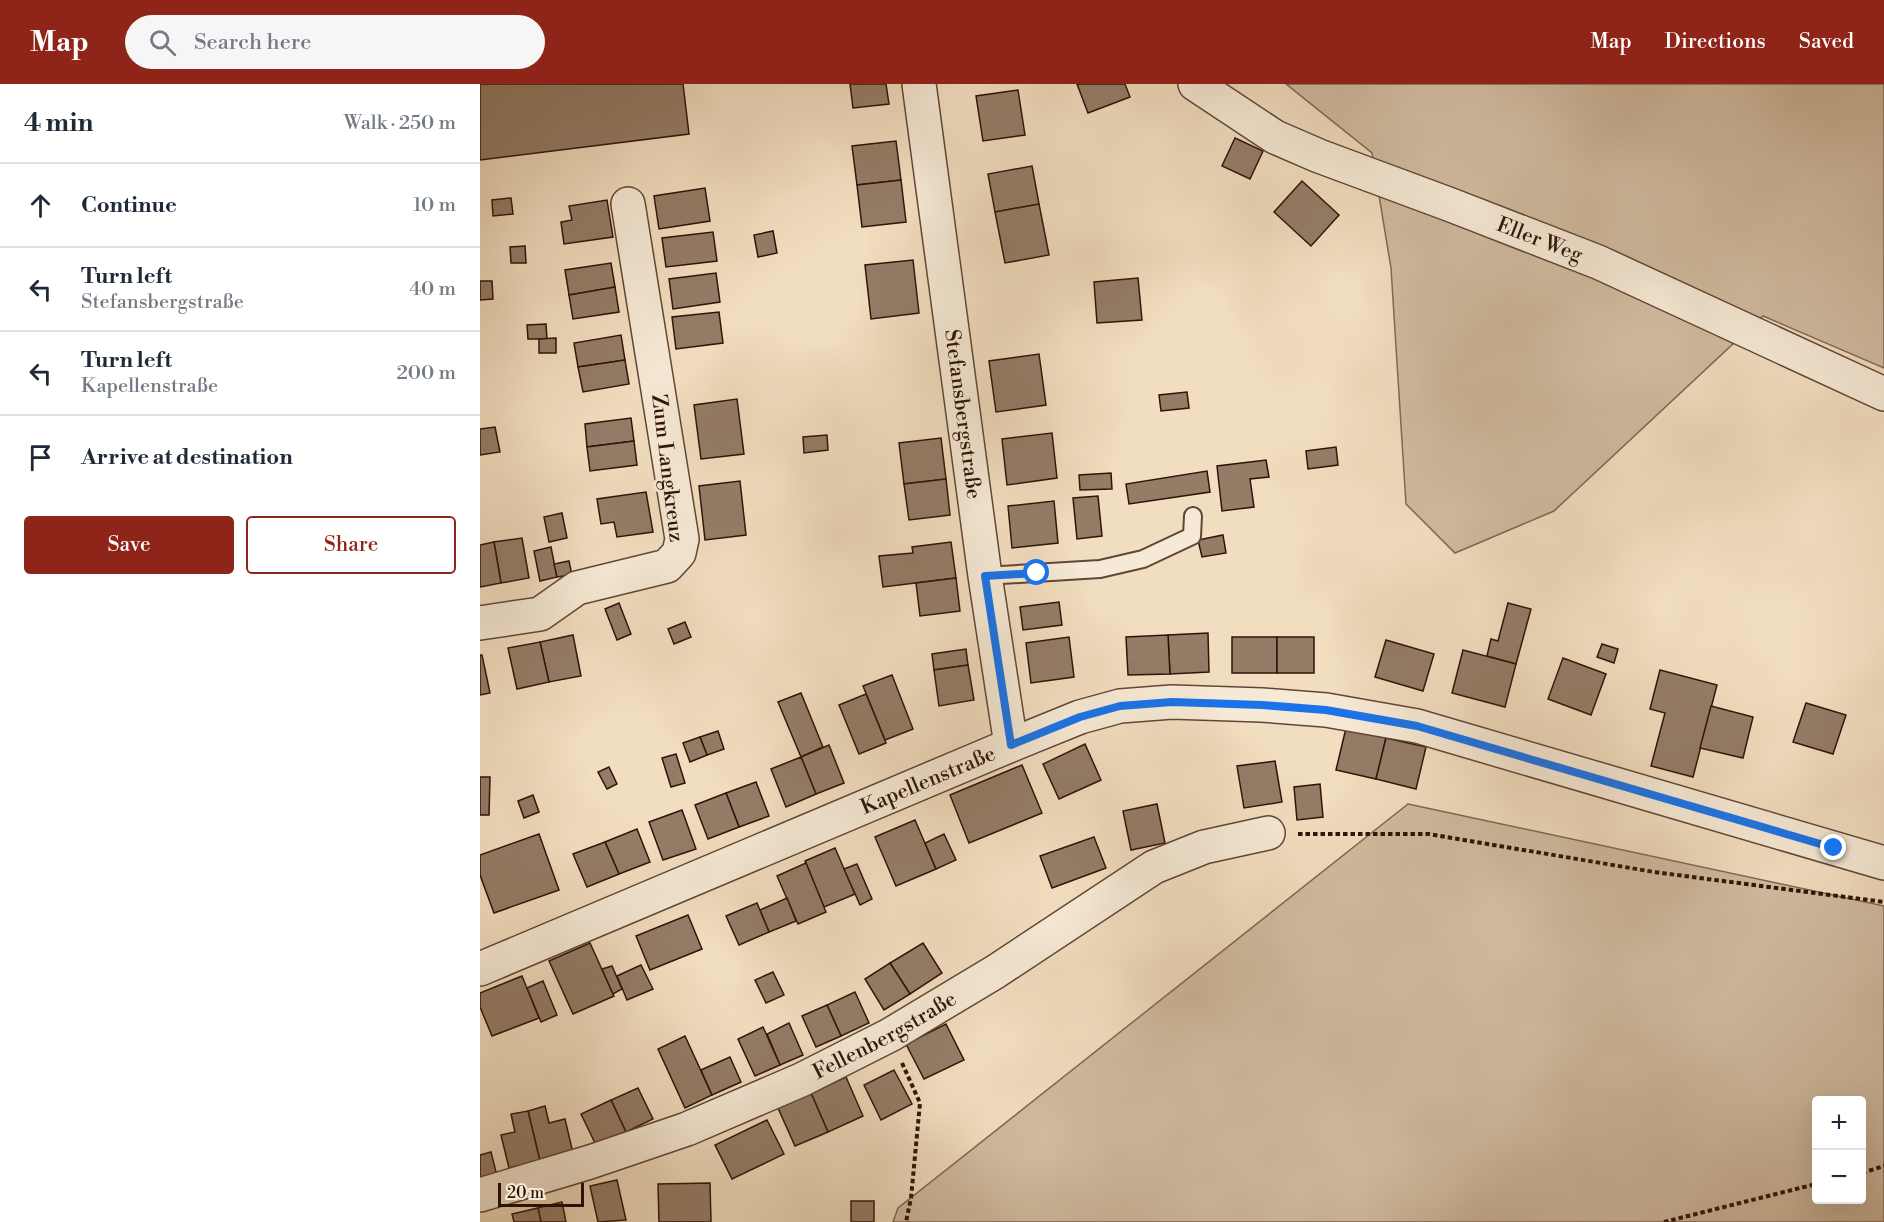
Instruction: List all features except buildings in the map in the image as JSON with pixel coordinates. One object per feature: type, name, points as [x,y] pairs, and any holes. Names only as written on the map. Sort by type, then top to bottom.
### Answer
[{"type":"street","name":"Stefansbergstraße","points":[[919,84],[985,576],[1011,745]]},
{"type":"street","name":"Eller Weg","points":[[1195,84],[1275,137],[1319,156],[1598,262],[1884,394]]},
{"type":"street","name":"Zum Langkreuz","points":[[480,623],[540,614],[577,588],[667,566],[679,554],[682,539],[628,204]]},
{"type":"street","name":"Kapellenstraße","points":[[480,969],[1080,717],[1120,706],[1172,702],[1326,710],[1417,726],[1884,862]]},
{"type":"street","name":"Fellenbergstraße","points":[[480,1194],[590,1162],[687,1129],[801,1080],[890,1035],[995,972],[1154,867],[1204,847],[1268,833]]},
{"type":"lane","points":[[985,576],[1100,569],[1143,559],[1192,536],[1193,516]]},
{"type":"path","points":[[1268,833],[1429,834],[1654,872],[1884,902]]},
{"type":"path","points":[[890,1035],[920,1103],[911,1198],[906,1222]]},
{"type":"path","points":[[1866,1172],[1884,1166]]},
{"type":"path","points":[[1664,1222],[1812,1185]]},
{"type":"shaded area","points":[[1286,84],[1884,84],[1884,368],[1763,316],[1554,511],[1455,553],[1406,504],[1391,268],[1372,153]]},
{"type":"shaded area","points":[[1408,804],[1884,906],[1884,1222],[893,1222],[898,1208]]},
{"type":"route","points":[[1037,573],[985,576],[1011,745],[1080,717],[1120,706],[1172,702],[1326,710],[1417,726],[1834,848]]}]
